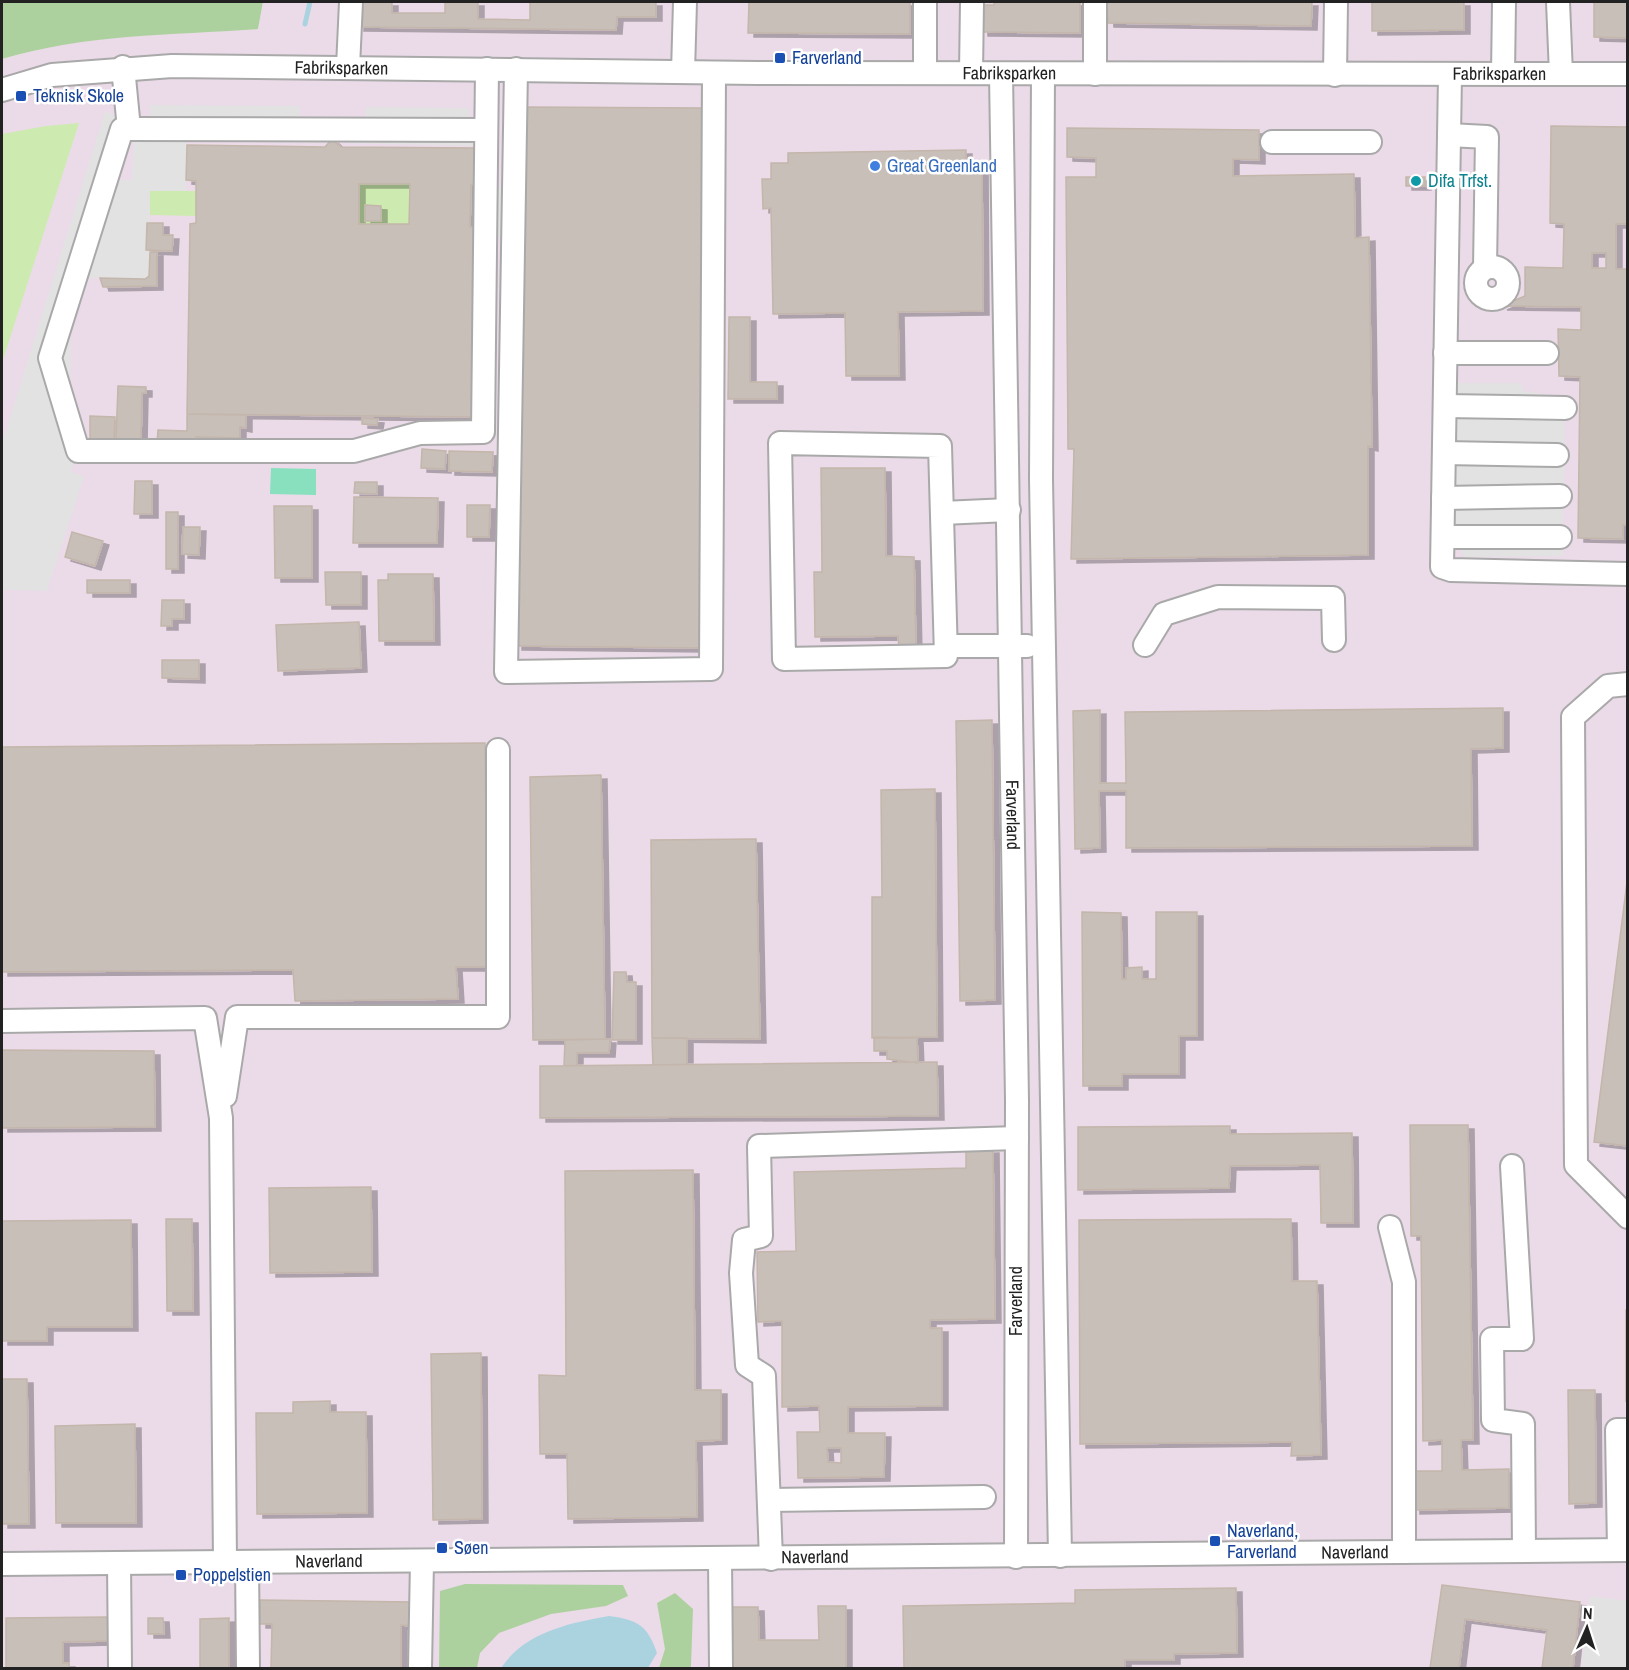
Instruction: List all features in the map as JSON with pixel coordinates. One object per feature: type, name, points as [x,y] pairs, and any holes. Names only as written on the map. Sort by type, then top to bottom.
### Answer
[{"type":"street","points":[[348,68],[351,2]]},
{"type":"street","points":[[683,72],[685,2]]},
{"type":"street","points":[[925,2],[925,72]]},
{"type":"street","points":[[971,73],[972,2]]},
{"type":"street","points":[[1095,2],[1095,74]]},
{"type":"street","points":[[1335,75],[1336,2]]},
{"type":"street","points":[[1503,74],[1504,2]]},
{"type":"street","points":[[1558,2],[1561,74]]},
{"type":"street","points":[[123,67],[129,129]]},
{"type":"street","name":"Fabriksparken","points":[[2,90],[52,75],[123,67],[516,69],[714,73],[1628,74]]},
{"type":"street","points":[[485,130],[122,129],[103,196],[50,358],[78,452],[354,451],[420,433],[483,432],[487,69]]},
{"type":"street","points":[[516,69],[506,672],[711,669],[714,73]]},
{"type":"street","name":"Farverland","points":[[1001,74],[1015,863],[1016,1557]]},
{"type":"street","name":"Farverland","points":[[1043,74],[1044,645],[1060,1556]]},
{"type":"street","points":[[1450,75],[1442,567],[1451,570],[1628,574]]},
{"type":"street","points":[[1447,260],[1482,271],[1487,137],[1449,135]]},
{"type":"street","points":[[1272,142],[1370,142]]},
{"type":"street","points":[[1445,353],[1547,352]]},
{"type":"street","points":[[1006,357],[1042,357]]},
{"type":"street","points":[[1445,406],[1565,408]]},
{"type":"street","points":[[780,443],[940,446],[946,646],[946,656],[784,659],[780,443]]},
{"type":"street","points":[[1444,453],[1557,454]]},
{"type":"street","points":[[1443,498],[1560,496]]},
{"type":"street","points":[[942,513],[1009,510]]},
{"type":"street","points":[[1443,537],[1560,537]]},
{"type":"street","points":[[1146,645],[1164,614],[1218,597],[1333,598],[1334,640]]},
{"type":"street","points":[[946,646],[1044,645]]},
{"type":"street","points":[[1628,684],[1608,686],[1573,717],[1572,809],[1576,1165],[1628,1217]]},
{"type":"street","points":[[1013,707],[1045,707]]},
{"type":"street","points":[[221,1118],[237,1017],[498,1017],[498,750]]},
{"type":"street","points":[[1015,863],[1047,864]]},
{"type":"street","points":[[2,1021],[205,1018],[221,1118],[236,1562],[248,1668]]},
{"type":"street","points":[[1017,1100],[1052,1099]]},
{"type":"street","points":[[771,1559],[764,1376],[747,1365],[741,1273],[744,1240],[761,1236],[759,1146],[1017,1138]]},
{"type":"street","points":[[1512,1166],[1522,1339],[1492,1339],[1493,1420],[1523,1424],[1524,1551]]},
{"type":"street","points":[[1390,1227],[1404,1282],[1404,1552]]},
{"type":"street","points":[[1623,1550],[1617,1430],[1628,1430]]},
{"type":"street","points":[[769,1500],[984,1497]]},
{"type":"street","name":"Naverland","points":[[2,1564],[1623,1550]]},
{"type":"street","points":[[720,1559],[721,1668]]},
{"type":"street","points":[[420,1668],[422,1561]]},
{"type":"street","points":[[119,1563],[120,1668]]},
{"type":"shaded area","points":[[263,2],[1627,2],[1627,1668],[2,1668],[2,59],[60,43],[156,30],[258,29]]},
{"type":"shaded area","points":[[150,105],[300,106],[300,120],[323,143],[187,141],[186,191],[150,191],[149,276],[145,279],[89,278],[71,330],[70,390],[84,426],[71,472],[84,476],[47,591],[2,590],[2,444],[105,111],[118,117],[99,180],[132,180],[134,139],[150,119]]},
{"type":"shaded area","points":[[366,107],[469,108],[469,122],[498,180],[498,186],[502,188],[502,237],[474,237],[474,227],[470,227],[471,185],[477,185],[478,146],[343,143],[365,122]]},
{"type":"shaded area","points":[[1458,383],[1522,383],[1523,391],[1565,397],[1563,556],[1465,557],[1455,543]]},
{"type":"shaded area","points":[[1590,1596],[1627,1601],[1626,1668],[1581,1668]]},
{"type":"green space","points":[[2,2],[263,2],[258,29],[97,40],[2,59]]},
{"type":"green space","points":[[79,123],[2,363],[2,134]]},
{"type":"green space","points":[[359,184],[410,184],[409,224],[359,224]]},
{"type":"green space","points":[[150,191],[196,191],[196,216],[150,215]]},
{"type":"green space","points":[[271,468],[316,469],[316,495],[270,494]]},
{"type":"green space","points":[[465,1584],[623,1585],[628,1596],[606,1606],[551,1614],[499,1633],[480,1653],[477,1668],[439,1668],[440,1591]]},
{"type":"green space","points":[[675,1593],[693,1609],[691,1666],[690,1668],[659,1668],[665,1649],[657,1603]]},
{"type":"water","points":[[609,1616],[634,1622],[645,1630],[657,1653],[648,1668],[501,1668],[522,1646],[549,1631]]},
{"type":"building","points":[[359,2],[392,2],[392,13],[445,13],[445,2],[478,2],[478,19],[530,20],[530,2],[656,2],[656,17],[617,17],[616,30],[358,27]]},
{"type":"building","points":[[749,2],[910,2],[910,34],[748,33]]},
{"type":"building","points":[[994,2],[1080,2],[1080,33],[982,32],[981,5],[994,5]]},
{"type":"building","points":[[1107,2],[1312,2],[1311,26],[1108,23]]},
{"type":"building","points":[[1372,2],[1464,2],[1464,30],[1372,31]]},
{"type":"building","points":[[1594,2],[1628,2],[1628,38],[1594,37]]},
{"type":"building","points":[[521,107],[703,108],[699,648],[516,646]]},
{"type":"building","points":[[1551,126],[1628,127],[1628,224],[1616,224],[1616,269],[1628,269],[1628,525],[1623,525],[1623,539],[1578,538],[1580,377],[1559,376],[1558,329],[1581,330],[1581,307],[1501,306],[1525,296],[1525,267],[1563,268],[1564,224],[1550,223]],"holes":[[[1592,253],[1606,253],[1606,268],[1592,268]]]},
{"type":"building","points":[[1067,128],[1259,130],[1259,160],[1233,159],[1233,176],[1354,174],[1355,238],[1369,237],[1372,447],[1368,446],[1368,555],[1071,559],[1074,449],[1068,449],[1066,177],[1096,177],[1096,158],[1067,157]]},
{"type":"building","points":[[332,139],[341,147],[478,148],[477,185],[471,185],[470,227],[474,227],[472,417],[187,414],[190,224],[196,223],[196,181],[186,180],[187,145],[325,147]],"holes":[[[359,184],[410,184],[409,224],[359,224]]]},
{"type":"building","points":[[966,150],[966,163],[982,163],[983,311],[898,312],[899,376],[846,376],[845,313],[773,314],[771,208],[763,209],[762,179],[771,179],[771,163],[788,163],[788,153]]},
{"type":"building","name":"Difa Trfst.","points":[[1406,177],[1425,177],[1425,186],[1406,186]]},
{"type":"building","points":[[365,205],[381,206],[381,221],[365,221]]},
{"type":"building","points":[[147,223],[163,223],[163,235],[173,235],[172,251],[146,250]]},
{"type":"building","points":[[150,252],[157,252],[157,286],[103,287],[100,278],[145,279],[149,276]]},
{"type":"building","points":[[729,317],[750,317],[750,382],[777,382],[777,399],[728,399]]},
{"type":"building","points":[[118,386],[146,387],[146,393],[142,393],[141,440],[116,440]]},
{"type":"building","points":[[187,414],[246,415],[246,428],[240,427],[240,438],[196,437],[196,443],[157,443],[158,430],[187,431]]},
{"type":"building","points":[[90,416],[115,417],[114,440],[90,439]]},
{"type":"building","points":[[362,418],[378,419],[377,425],[362,424]]},
{"type":"building","points":[[422,449],[446,451],[445,469],[421,468]]},
{"type":"building","points":[[449,451],[493,452],[492,472],[449,471]]},
{"type":"building","points":[[821,468],[885,468],[886,556],[914,557],[916,649],[899,650],[898,636],[815,637],[814,572],[822,572]]},
{"type":"building","points":[[135,481],[152,481],[152,514],[134,514]]},
{"type":"building","points":[[355,482],[377,482],[377,494],[354,493]]},
{"type":"building","points":[[354,497],[438,498],[437,543],[353,543]]},
{"type":"building","points":[[467,505],[490,505],[489,537],[467,537]]},
{"type":"building","points":[[274,506],[312,506],[312,578],[275,578]]},
{"type":"building","points":[[166,512],[178,512],[178,569],[166,569]]},
{"type":"building","points":[[183,527],[200,527],[199,555],[182,554]]},
{"type":"building","points":[[72,532],[103,541],[95,566],[65,557]]},
{"type":"building","points":[[325,572],[361,572],[361,605],[326,605]]},
{"type":"building","points":[[388,574],[433,574],[434,641],[379,641],[378,580],[388,580]]},
{"type":"building","points":[[87,580],[130,580],[130,593],[87,593]]},
{"type":"building","points":[[162,600],[184,600],[184,619],[172,619],[172,626],[161,626]]},
{"type":"building","points":[[359,622],[361,668],[278,671],[276,625]]},
{"type":"building","points":[[162,660],[199,660],[199,679],[162,678]]},
{"type":"building","points":[[1503,708],[1503,748],[1471,749],[1472,846],[1126,848],[1126,791],[1099,791],[1100,848],[1075,849],[1073,711],[1100,710],[1100,783],[1126,783],[1125,712]]},
{"type":"building","points":[[992,720],[995,1000],[960,1001],[956,721]]},
{"type":"building","points":[[485,743],[488,967],[456,967],[458,999],[295,1001],[293,970],[2,972],[2,747]]},
{"type":"building","points":[[601,775],[605,1039],[533,1040],[530,777]]},
{"type":"building","points":[[935,789],[937,1037],[872,1038],[872,897],[882,897],[881,790]]},
{"type":"building","points":[[756,839],[760,1039],[652,1038],[651,840]]},
{"type":"building","points":[[1628,874],[1628,1146],[1594,1142]]},
{"type":"building","points":[[1082,912],[1121,913],[1122,979],[1126,979],[1126,968],[1142,967],[1142,979],[1156,979],[1156,912],[1197,912],[1197,1036],[1179,1036],[1179,1074],[1122,1074],[1122,1086],[1083,1086]]},
{"type":"building","points":[[614,972],[626,972],[627,982],[636,982],[636,1040],[612,1040]]},
{"type":"building","points":[[874,1037],[917,1038],[918,1063],[887,1059],[887,1051],[874,1051]]},
{"type":"building","points":[[652,1038],[687,1038],[687,1065],[653,1065]]},
{"type":"building","points":[[610,1039],[609,1053],[577,1053],[577,1066],[564,1066],[565,1040]]},
{"type":"building","points":[[2,1050],[154,1051],[155,1127],[2,1128]]},
{"type":"building","points":[[937,1062],[938,1116],[540,1118],[540,1066]]},
{"type":"building","points":[[1410,1125],[1468,1125],[1473,1440],[1461,1440],[1462,1470],[1509,1469],[1509,1508],[1414,1510],[1413,1471],[1442,1471],[1442,1440],[1423,1441],[1421,1236],[1411,1236]]},
{"type":"building","points":[[1230,1126],[1230,1134],[1352,1133],[1353,1223],[1321,1223],[1320,1165],[1230,1166],[1229,1188],[1078,1190],[1078,1127]]},
{"type":"building","points":[[993,1149],[995,1319],[930,1320],[930,1328],[942,1328],[942,1406],[848,1407],[848,1433],[885,1433],[884,1477],[798,1478],[797,1432],[820,1432],[819,1406],[782,1407],[782,1321],[758,1322],[757,1252],[796,1251],[794,1172],[966,1168],[966,1150]],"holes":[[[827,1448],[841,1448],[841,1463],[828,1462]]]},
{"type":"building","points":[[693,1170],[695,1390],[721,1390],[721,1440],[696,1441],[697,1517],[568,1519],[567,1454],[540,1454],[539,1375],[566,1376],[565,1171]]},
{"type":"building","points":[[371,1187],[372,1272],[270,1273],[269,1188]]},
{"type":"building","points":[[166,1219],[192,1219],[193,1311],[167,1311]]},
{"type":"building","points":[[1291,1219],[1292,1281],[1317,1281],[1321,1455],[1291,1456],[1292,1442],[1080,1444],[1079,1220]]},
{"type":"building","points":[[131,1220],[132,1327],[47,1327],[47,1341],[2,1341],[2,1221]]},
{"type":"building","points":[[1626,1310],[1628,1310],[1626,1402]]},
{"type":"building","points":[[481,1353],[482,1519],[433,1520],[431,1354]]},
{"type":"building","points":[[2,1379],[27,1379],[29,1524],[2,1524]]},
{"type":"building","points":[[1568,1390],[1595,1390],[1596,1503],[1569,1504]]},
{"type":"building","points":[[330,1401],[330,1412],[366,1412],[367,1513],[257,1514],[256,1413],[293,1413],[293,1402]]},
{"type":"building","points":[[135,1424],[136,1523],[56,1523],[55,1426]]},
{"type":"building","points":[[1442,1585],[1580,1602],[1573,1668],[1542,1668],[1547,1630],[1465,1619],[1459,1668],[1430,1668]]},
{"type":"building","points":[[1236,1588],[1237,1653],[1174,1654],[1174,1660],[1125,1660],[1125,1668],[904,1668],[903,1606],[1075,1603],[1075,1590]]},
{"type":"building","points":[[260,1600],[413,1602],[412,1626],[401,1625],[401,1668],[271,1668],[272,1624],[260,1624]]},
{"type":"building","points":[[818,1606],[846,1606],[846,1668],[731,1668],[731,1607],[758,1607],[759,1640],[819,1640]]},
{"type":"building","points":[[108,1617],[108,1641],[63,1642],[63,1663],[69,1663],[69,1668],[6,1668],[6,1618]]},
{"type":"building","points":[[148,1618],[163,1618],[164,1634],[148,1634]]},
{"type":"building","points":[[229,1618],[229,1668],[200,1668],[200,1619]]},
{"type":"waterway","points":[[305,24],[310,2]]},
{"type":"place","name":"Farverland","points":[[780,58]]},
{"type":"place","name":"Teknisk Skole","points":[[21,96]]},
{"type":"place","name":"Great Greenland","points":[[875,166]]},
{"type":"place","name":"Difa Trfst.","points":[[1416,181]]},
{"type":"place","name":"Naverland, Farverland","points":[[1215,1541]]},
{"type":"place","name":"Søen","points":[[442,1548]]},
{"type":"place","name":"Poppelstien","points":[[181,1575]]}]
